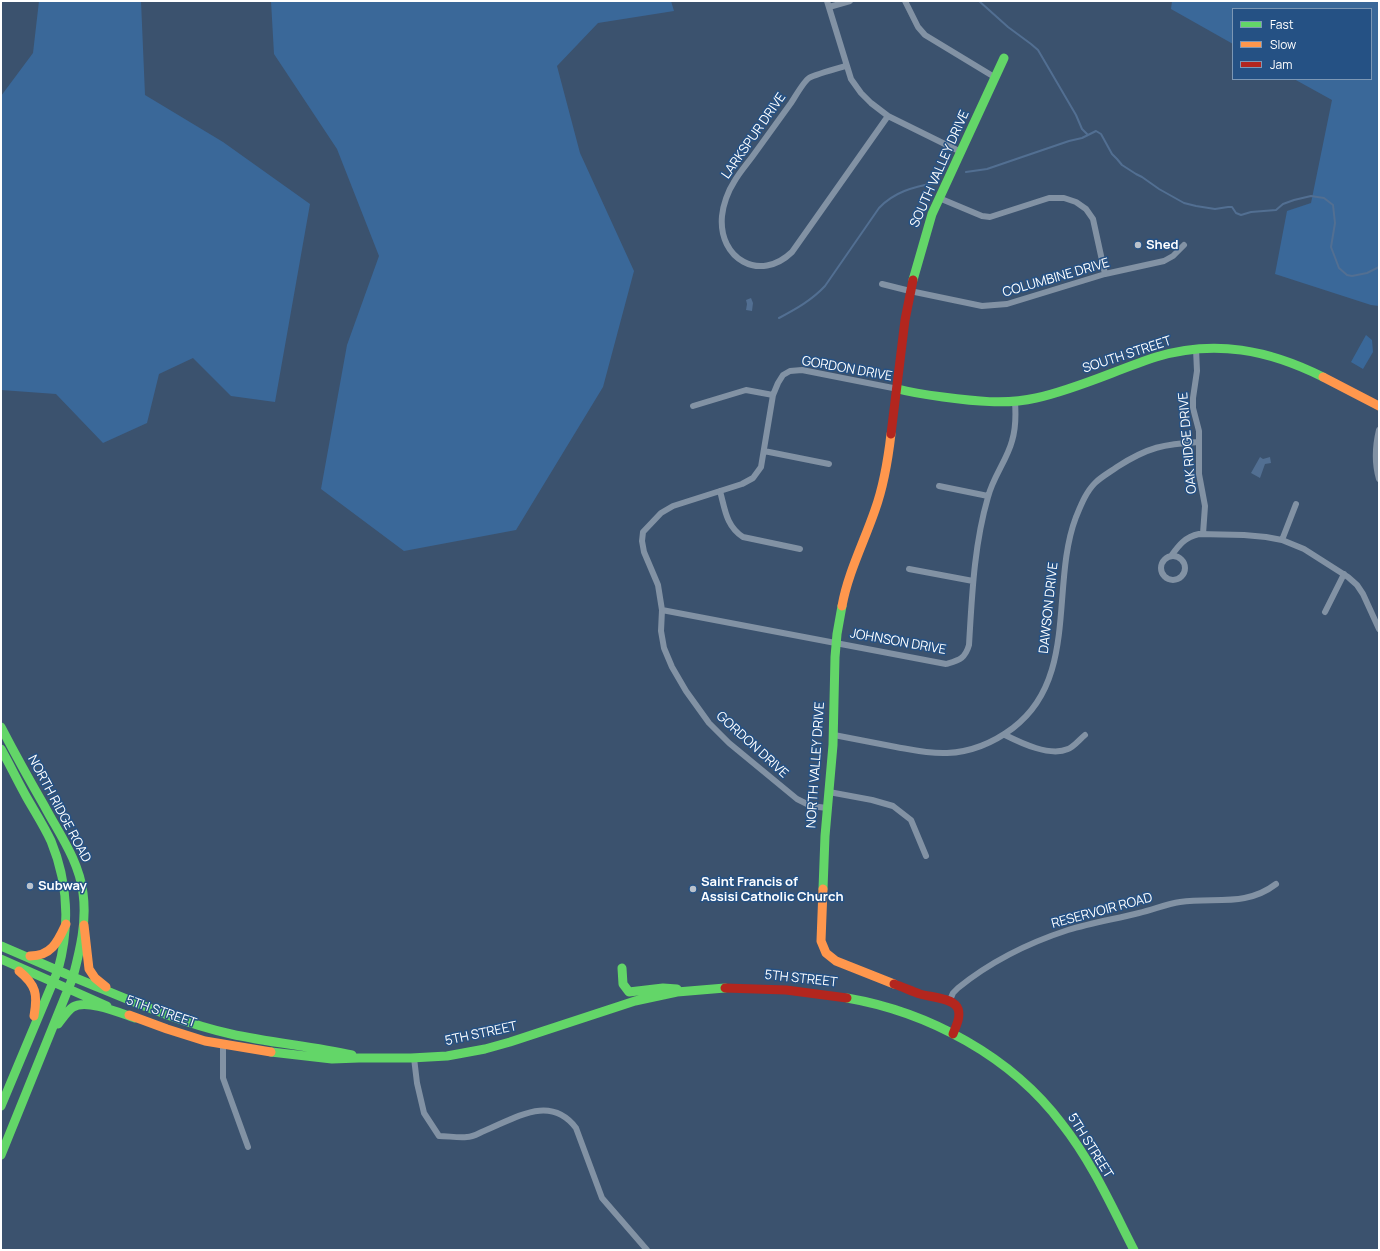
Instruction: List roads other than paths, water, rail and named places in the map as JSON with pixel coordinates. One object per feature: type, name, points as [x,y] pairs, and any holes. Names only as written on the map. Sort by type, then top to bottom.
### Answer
[{"type":"main road","name":"SOUTH VALLEY DRIVE","points":[[898,389],[905,320],[910,291],[925,235],[939,198],[1004,58]]},
{"type":"main road","name":"SOUTH STREET","points":[[898,389],[910,393],[984,402],[1015,402],[1031,400],[1048,395],[1157,357],[1182,351],[1196,349],[1238,349],[1258,352],[1286,360],[1312,371],[1379,406]]},
{"type":"main road","name":"NORTH VALLEY DRIVE","points":[[898,389],[885,476],[872,518],[844,596],[836,642],[834,665],[834,735],[823,863],[821,941],[822,948],[826,954],[836,962],[920,994],[950,1000]]},
{"type":"main road","name":"NORTH RIDGE ROAD","points":[[1,727],[40,800],[68,847],[76,866],[83,892],[84,925],[81,948],[73,977],[49,1036]]},
{"type":"main road","name":"NORTH RIDGE ROAD","points":[[1,749],[53,847],[60,868],[64,891],[66,924],[64,946],[58,970],[27,1044]]},
{"type":"main road","points":[[1,946],[30,956],[36,957],[44,955],[52,948],[66,924]]},
{"type":"main road","points":[[84,925],[89,969],[96,978],[115,994]]},
{"type":"main road","name":"5TH STREET","points":[[13,951],[73,977],[175,1017],[221,1031],[276,1042],[334,1050],[362,1058]]},
{"type":"main road","points":[[1,1106],[27,1044],[36,1010],[36,993],[31,981],[3,960]]},
{"type":"main road","name":"5TH STREET","points":[[3,960],[120,1012],[184,1035],[223,1045],[331,1059],[414,1058],[458,1054],[497,1046],[645,999],[691,990],[720,988],[764,988],[842,996],[862,1000],[892,1009],[953,1034],[991,1057],[1033,1090],[1052,1111],[1082,1152],[1134,1250]]},
{"type":"main road","points":[[622,968],[622,982],[624,988],[629,992],[663,988],[691,990]]},
{"type":"main road","points":[[950,1000],[955,1004],[959,1013],[958,1024],[953,1034]]},
{"type":"main road","points":[[1,1155],[49,1036],[67,1012],[76,1006],[94,1006],[135,1018]]},
{"type":"main road","points":[[120,1012],[204,1034],[216,1034],[221,1031]]},
{"type":"main road","points":[[223,1045],[225,1042],[231,1041],[281,1048],[315,1048]]},
{"type":"street","points":[[850,1],[828,4],[846,66],[851,79],[860,93],[888,116],[961,152]]},
{"type":"street","points":[[905,1],[918,27],[925,35],[996,78]]},
{"type":"street","name":"LARKSPUR DRIVE","points":[[846,66],[809,78],[734,182],[723,208],[722,217],[722,233],[724,240],[732,253],[739,259],[757,266],[774,264],[786,258],[792,252],[888,116]]},
{"type":"street","points":[[939,198],[975,214],[986,217],[1049,198],[1064,198],[1076,202],[1086,209],[1093,219],[1105,274]]},
{"type":"street","name":"COLUMBINE DRIVE","points":[[882,284],[982,306],[1007,304],[1105,274],[1164,261],[1173,256],[1184,245]]},
{"type":"street","name":"OAK RIDGE DRIVE","points":[[1196,349],[1197,371],[1193,398],[1199,427],[1199,474],[1205,506],[1203,534]]},
{"type":"street","name":"GORDON DRIVE","points":[[827,808],[811,806],[797,799],[729,743],[709,723],[686,691],[664,648],[661,631],[662,610],[658,584],[644,552],[642,541],[643,532],[661,513],[673,506],[742,484],[753,478],[761,467],[773,395],[778,382],[783,375],[790,371],[802,370],[898,389]]},
{"type":"street","points":[[693,406],[746,390],[773,395]]},
{"type":"street","name":"JOHNSON DRIVE","points":[[662,610],[946,664],[958,660],[966,654],[969,645],[973,581],[980,530],[988,496],[996,474],[1012,443],[1016,426],[1015,402]]},
{"type":"street","points":[[1379,430],[1375,460],[1379,479]]},
{"type":"street","name":"DAWSON DRIVE","points":[[834,735],[919,751],[945,753],[981,747],[1005,734],[1019,724],[1040,698],[1050,678],[1062,612],[1067,548],[1075,520],[1089,491],[1096,482],[1106,474],[1144,451],[1169,445],[1199,442]]},
{"type":"street","points":[[764,452],[829,464]]},
{"type":"street","points":[[939,486],[988,496]]},
{"type":"street","points":[[720,491],[729,523],[736,532],[743,537],[800,549]]},
{"type":"street","points":[[1282,540],[1296,504]]},
{"type":"street","points":[[1171,556],[1178,557],[1182,560],[1185,567],[1182,577],[1175,581],[1164,577],[1161,569],[1163,561],[1171,556],[1180,544],[1188,538],[1203,534],[1255,536],[1282,540],[1304,549],[1344,574],[1361,589],[1379,629]]},
{"type":"street","points":[[909,569],[973,581]]},
{"type":"street","points":[[1325,612],[1344,574]]},
{"type":"street","points":[[1005,734],[1036,748],[1056,752],[1069,749],[1085,735]]},
{"type":"street","points":[[828,792],[872,800],[893,806],[911,820],[926,856]]},
{"type":"street","name":"RESERVOIR ROAD","points":[[950,1000],[953,993],[958,988],[995,963],[1032,943],[1056,934],[1077,927],[1142,913],[1180,902],[1234,900],[1251,897],[1265,892],[1276,884]]},
{"type":"street","points":[[223,1045],[223,1078],[248,1147]]},
{"type":"street","points":[[414,1058],[417,1083],[424,1113],[439,1136],[468,1137],[536,1110],[551,1111],[560,1114],[571,1121],[576,1128],[602,1198],[647,1250]]},
{"type":"waterway","points":[[979,1],[1008,27],[1038,50],[1076,115],[1082,129],[1088,135],[1096,131],[1101,134],[1112,154],[1122,165],[1184,203],[1215,209],[1232,207],[1236,213],[1241,215],[1251,212],[1276,210],[1283,204],[1311,196],[1324,198],[1333,205],[1335,223],[1331,247],[1339,268],[1347,275],[1352,276],[1367,273],[1379,267]]},
{"type":"waterway","points":[[966,172],[987,169],[1088,135]]},
{"type":"waterway","points":[[779,318],[798,308],[825,286],[879,208],[885,202],[904,191],[935,183]]},
{"type":"place","name":"Shed","points":[[1138,245]]},
{"type":"place","name":"Subway","points":[[30,886]]},
{"type":"place","name":"Saint Francis of Assisi Catholic Church","points":[[693,889]]}]
